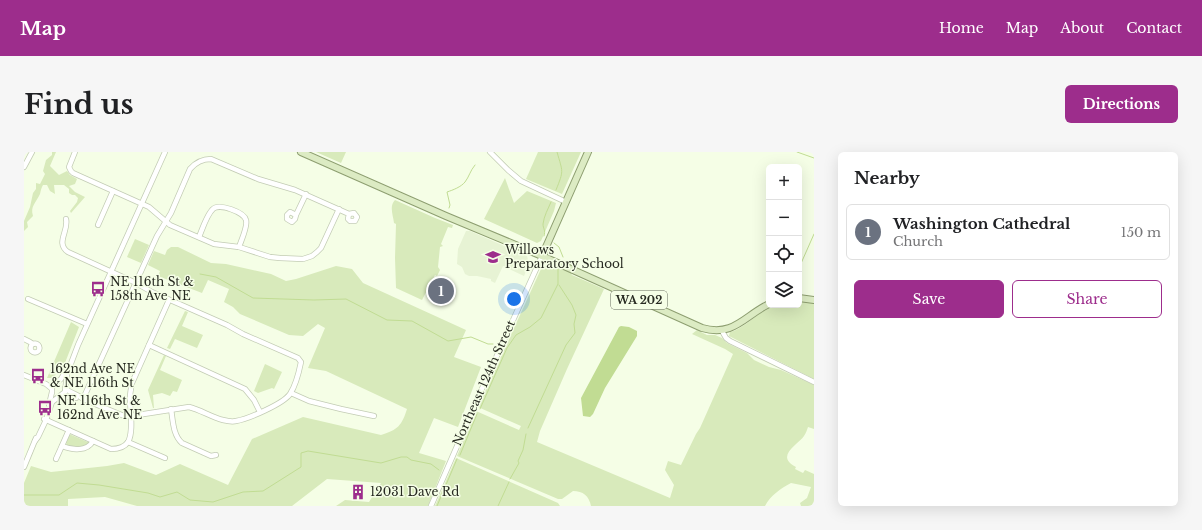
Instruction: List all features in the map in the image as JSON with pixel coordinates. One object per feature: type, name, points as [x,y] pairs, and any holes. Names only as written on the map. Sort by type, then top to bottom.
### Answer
[{"type":"main road","name":"WA 202","points":[[301,152],[439,213],[542,256],[694,325],[707,330],[722,331]]},
{"type":"main road","name":"Northeast 124th Street","points":[[542,256],[588,152]]},
{"type":"main road","points":[[802,298],[814,300]]},
{"type":"main road","points":[[722,331],[741,322],[766,306]]},
{"type":"street","points":[[24,167],[32,152]]},
{"type":"street","points":[[75,152],[69,164],[69,169],[73,173],[149,207],[166,222],[176,228],[214,244],[239,247],[280,258],[303,259],[312,256],[321,248],[339,209]]},
{"type":"street","points":[[24,467],[52,402],[65,392],[67,374],[78,345],[165,152]]},
{"type":"street","points":[[490,152],[521,181],[566,202]]},
{"type":"street","points":[[84,399],[157,236],[166,222],[190,169],[198,162],[206,159],[212,159],[258,179],[306,194],[349,214]]},
{"type":"street","points":[[98,225],[113,191]]},
{"type":"street","points":[[296,215],[306,194]]},
{"type":"street","points":[[199,237],[213,209],[217,206],[223,207],[243,216],[246,219],[246,226],[239,247]]},
{"type":"street","points":[[34,379],[62,383],[70,393],[124,416],[189,407],[198,409],[223,420],[234,421],[260,412],[281,402],[291,393],[301,362],[298,358],[169,300],[111,271],[68,252],[63,247],[62,239],[68,224],[66,219]]},
{"type":"street","name":"Northeast 124th Street","points":[[431,506],[484,383],[542,256]]},
{"type":"street","points":[[28,299],[87,324]]},
{"type":"street","points":[[45,420],[111,449],[122,448],[128,442],[130,433],[130,397],[132,383],[169,300]]},
{"type":"street","points":[[722,331],[726,338],[730,341],[814,382]]},
{"type":"street","points":[[24,339],[33,344]]},
{"type":"street","points":[[45,420],[52,390],[56,382],[63,376],[73,350],[78,345]]},
{"type":"street","points":[[149,345],[245,389],[254,400],[260,412]]},
{"type":"street","points":[[24,375],[52,390],[54,394],[84,399]]},
{"type":"street","points":[[291,393],[309,401],[374,416]]},
{"type":"street","points":[[171,409],[178,439],[182,443],[211,456],[216,455]]},
{"type":"street","points":[[56,459],[69,430]]},
{"type":"street","points":[[62,446],[71,449],[85,448],[90,446],[93,441]]},
{"type":"street","points":[[128,442],[165,458]]},
{"type":"shaded area","points":[[52,152],[56,152],[50,166],[59,175],[67,171],[70,175],[77,179],[75,184],[69,186],[75,192],[85,197],[71,213],[70,211],[77,202],[78,198],[69,193],[69,189],[64,185],[54,185],[55,194],[50,191],[47,185],[43,185],[32,210],[33,216],[27,222],[28,227],[24,231],[24,221],[30,207],[33,193],[36,189],[36,183],[40,184],[45,174],[43,171],[46,160],[52,155]]},
{"type":"shaded area","points":[[316,152],[346,152],[341,163]]},
{"type":"shaded area","points":[[538,152],[581,152],[562,194],[526,179]]},
{"type":"shaded area","points":[[505,178],[514,203],[527,191],[556,203],[541,241],[537,243],[484,219]]},
{"type":"shaded area","points":[[395,200],[453,225],[452,228],[448,227],[441,244],[443,246],[440,247],[438,267],[440,270],[437,276],[435,275],[422,300],[396,288],[396,224],[394,223],[392,214],[392,205]]},
{"type":"shaded area","name":"Willows Preparatory School","points":[[466,231],[470,231],[527,256],[529,264],[524,276],[503,266],[495,283],[491,281],[491,279],[469,276],[465,274],[462,267],[457,264],[458,249]]},
{"type":"shaded area","points":[[135,239],[149,245],[141,263],[127,257]]},
{"type":"shaded area","points":[[171,247],[178,247],[211,263],[226,264],[271,274],[286,281],[336,266],[352,269],[363,283],[466,330],[454,357],[481,367],[458,427],[434,418],[419,453],[446,461],[428,506],[336,506],[345,500],[369,502],[381,483],[327,479],[292,506],[137,506],[105,497],[68,499],[68,506],[24,506],[24,483],[31,466],[51,472],[124,463],[156,475],[180,464],[228,485],[252,439],[303,417],[381,435],[392,431],[401,423],[407,409],[326,371],[308,368],[325,328],[318,324],[303,336],[289,335],[240,314],[233,307],[224,302],[229,289],[208,280],[202,293],[158,276],[160,271],[148,265],[154,251],[165,255],[167,250]]},
{"type":"shaded area","points":[[547,265],[554,265],[571,273],[572,275],[604,289],[567,369],[540,431],[537,442],[670,498],[674,485],[665,470],[668,461],[681,465],[700,428],[733,354],[692,334],[697,330],[707,335],[715,335],[722,338],[727,343],[747,353],[754,360],[814,385],[814,429],[808,427],[804,436],[790,450],[787,459],[796,467],[795,469],[803,473],[805,470],[814,474],[814,506],[801,506],[800,503],[807,498],[811,487],[791,483],[776,493],[765,506],[591,506],[589,499],[583,493],[573,491],[562,499],[558,499],[457,456],[476,411],[519,430],[521,426],[478,407],[541,269]]},
{"type":"shaded area","points":[[802,301],[814,303],[814,379],[729,336],[730,332],[742,327],[768,308],[802,308]]},
{"type":"shaded area","points":[[185,311],[188,312],[182,326],[203,335],[197,348],[175,339],[170,349],[167,348]]},
{"type":"shaded area","points":[[71,322],[79,327],[63,368],[57,371],[54,378],[47,378]]},
{"type":"shaded area","points":[[619,327],[629,327],[637,331],[637,336],[605,388],[593,414],[590,417],[583,416],[581,398]]},
{"type":"shaded area","points":[[164,355],[166,356],[160,370],[182,380],[177,392],[173,391],[170,396],[162,393],[153,395],[153,408],[148,390]]},
{"type":"shaded area","points":[[265,364],[282,372],[274,389],[272,388],[258,393],[254,391]]},
{"type":"shaded area","points":[[69,434],[90,443],[88,446],[73,448],[67,446],[66,442]]},
{"type":"shaded area","points":[[456,458],[558,503],[560,506],[435,506]]},
{"type":"waterway","points":[[556,190],[562,171],[557,152]]},
{"type":"waterway","points":[[797,152],[814,158]]},
{"type":"waterway","points":[[449,208],[450,205],[447,192],[463,184],[475,165]]},
{"type":"waterway","points":[[544,236],[544,221],[551,202]]},
{"type":"waterway","points":[[802,261],[814,234]]},
{"type":"waterway","points":[[554,243],[559,247],[563,257]]},
{"type":"waterway","points":[[480,409],[507,348],[516,335],[530,327],[541,318],[558,284],[558,269]]},
{"type":"waterway","points":[[200,274],[216,277],[253,298],[314,300],[346,299],[387,320],[412,321],[448,341],[471,337],[488,344],[493,344]]},
{"type":"waterway","points":[[528,428],[566,345],[575,333],[574,324],[576,315],[572,305],[559,285]]},
{"type":"waterway","points":[[460,455],[477,414]]},
{"type":"waterway","points":[[510,479],[519,463],[518,461],[523,450],[526,434]]},
{"type":"waterway","points":[[24,495],[59,495],[77,483],[148,493],[160,497],[177,492],[190,500],[213,502],[243,492],[263,491],[301,467],[301,453],[308,451],[381,463],[401,457],[407,457],[411,460],[431,464],[439,470]]},
{"type":"waterway","points":[[437,506],[457,459]]},
{"type":"waterway","points":[[498,506],[509,482]]},
{"type":"place","name":"Willows Preparatory School","points":[[493,257]]},
{"type":"place","name":"NE 116th St & 158th Ave NE","points":[[98,289]]},
{"type":"place","name":"Washington Cathedral","points":[[441,291]]},
{"type":"place","name":"162nd Ave NE & NE 116th St","points":[[38,376]]},
{"type":"place","name":"NE 116th St & 162nd Ave NE","points":[[45,408]]},
{"type":"place","name":"12031 Dave Rd","points":[[358,492]]}]
